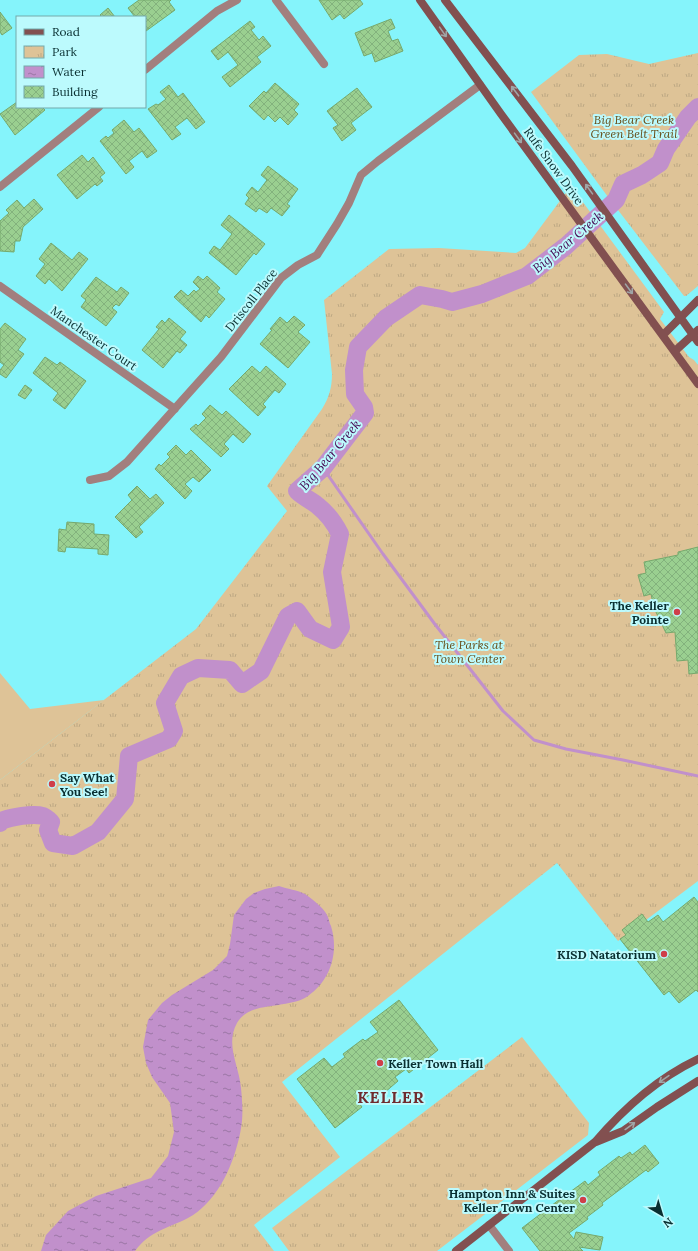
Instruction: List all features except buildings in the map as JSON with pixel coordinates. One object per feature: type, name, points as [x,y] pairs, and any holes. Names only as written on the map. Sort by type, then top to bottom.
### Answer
[{"type":"main road","name":"Rufe Snow Drive","points":[[420,0],[550,182],[698,384]]},
{"type":"main road","name":"Rufe Snow Drive","points":[[445,0],[572,166],[681,317],[696,335]]},
{"type":"main road","points":[[663,335],[698,300]]},
{"type":"main road","points":[[675,351],[696,335]]},
{"type":"main road","points":[[456,1251],[595,1142],[614,1120],[646,1092],[682,1066],[698,1059]]},
{"type":"main road","points":[[595,1142],[623,1131],[656,1107],[698,1081]]},
{"type":"street","points":[[146,69],[217,11],[237,0]]},
{"type":"street","points":[[276,0],[324,64]]},
{"type":"street","name":"Driscoll Place","points":[[90,480],[109,476],[127,462],[221,357],[281,278],[298,265],[317,255],[345,210],[361,175],[480,85]]},
{"type":"street","points":[[0,187],[98,108]]},
{"type":"street","name":"Manchester Court","points":[[0,286],[175,408]]},
{"type":"street","points":[[489,1225],[509,1251]]},
{"type":"green space","name":"Big Bear Creek Green Belt Trail","points":[[698,53],[698,286],[684,296],[608,197],[531,92],[579,55],[607,54],[649,64]]},
{"type":"green space","name":"The Parks at Town Center","points":[[571,186],[664,312],[660,319],[689,357],[698,365],[698,881],[618,941],[557,863],[282,1082],[340,1157],[254,1225],[274,1251],[0,1251],[0,780],[196,629],[287,511],[267,486],[322,409],[330,392],[332,374],[324,300],[389,249],[439,248],[516,253],[525,248]]},
{"type":"green space","points":[[0,673],[30,709],[104,700],[0,780]]},
{"type":"green space","points":[[522,1037],[589,1123],[588,1135],[437,1251],[289,1251],[272,1228]]},
{"type":"water","points":[[279,886],[305,894],[317,903],[325,912],[331,926],[333,936],[334,946],[331,965],[322,982],[308,996],[290,1003],[251,1011],[243,1016],[237,1023],[232,1039],[232,1047],[240,1080],[242,1121],[234,1155],[228,1171],[217,1191],[197,1212],[188,1218],[153,1234],[135,1251],[41,1251],[46,1235],[68,1211],[96,1196],[151,1178],[168,1156],[174,1132],[170,1103],[152,1077],[146,1063],[143,1047],[148,1020],[162,1003],[172,995],[213,970],[227,956],[234,915],[246,899],[254,893]]},
{"type":"waterway","name":"Big Bear Creek","points":[[0,823],[1,821],[22,816],[43,816],[51,822],[48,830],[53,843],[73,846],[98,832],[125,799],[129,756],[169,739],[174,731],[165,703],[181,676],[198,668],[230,670],[242,684],[261,671],[288,616],[297,611],[310,629],[333,640],[341,627],[332,572],[340,534],[325,512],[297,491],[323,468],[365,413],[364,407],[355,394],[354,370],[358,347],[386,318],[420,295],[452,302],[482,294],[527,276],[566,246],[616,200],[623,184],[642,175],[660,163],[666,149],[688,117],[698,107]]},
{"type":"waterway","points":[[323,468],[383,554],[434,623],[503,711],[534,740],[566,749],[698,776]]},
{"type":"place","name":"The Keller Pointe","points":[[677,612]]},
{"type":"place","name":"Say What You See!","points":[[52,784]]},
{"type":"place","name":"KISD Natatorium","points":[[664,954]]},
{"type":"place","name":"Keller Town Hall","points":[[380,1063]]},
{"type":"place","name":"Hampton Inn & Suites Keller Town Center","points":[[583,1200]]},
{"type":"district","name":"KELLER","points":[[391,1097]]}]
